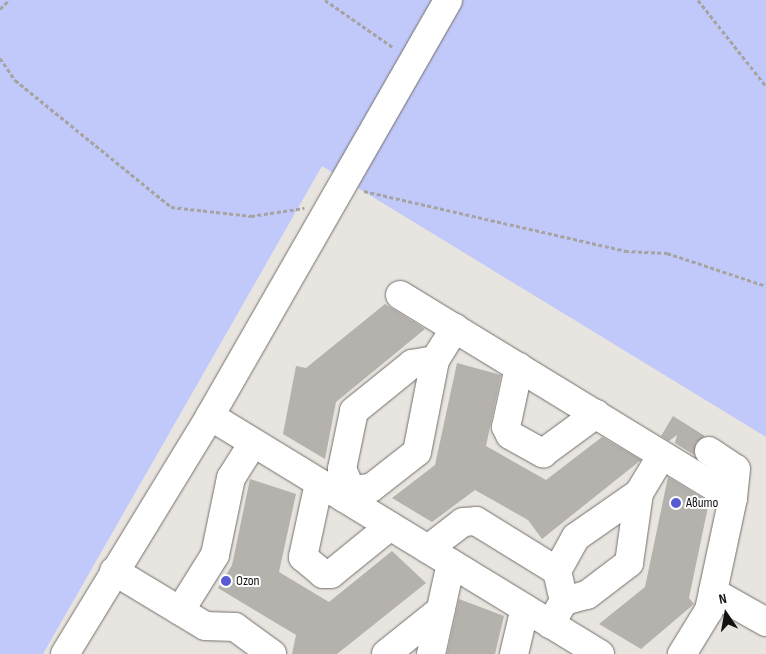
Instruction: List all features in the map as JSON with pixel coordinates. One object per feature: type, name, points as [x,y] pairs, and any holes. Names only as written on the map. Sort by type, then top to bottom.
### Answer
[{"type":"street","points":[[66,654],[114,571],[210,416],[339,186],[448,0]]},
{"type":"street","points":[[400,295],[733,498]]},
{"type":"street","points":[[348,494],[370,488],[417,452],[435,360],[455,328]]},
{"type":"street","points":[[348,494],[342,469],[354,411],[412,364],[435,360]]},
{"type":"street","points":[[519,367],[506,427],[510,435],[544,453],[596,414]]},
{"type":"street","points":[[210,416],[319,483],[348,494],[390,526],[596,653]]},
{"type":"street","points":[[180,611],[215,555],[231,478],[253,443]]},
{"type":"street","points":[[682,654],[709,610],[733,498],[736,470],[709,451]]},
{"type":"street","points":[[550,624],[564,601],[557,571],[576,537],[639,492],[662,455]]},
{"type":"street","points":[[319,483],[303,557],[315,569],[331,574],[390,526]]},
{"type":"street","points":[[564,601],[587,596],[628,563],[639,492]]},
{"type":"street","points":[[428,549],[469,519],[557,571]]},
{"type":"street","points":[[431,654],[451,563]]},
{"type":"street","points":[[114,571],[205,626],[235,627],[272,654]]},
{"type":"street","points":[[713,592],[766,622]]},
{"type":"street","points":[[514,654],[525,608]]},
{"type":"street","points":[[386,654],[441,610]]},
{"type":"path","points":[[0,9],[9,0]]},
{"type":"path","points":[[325,0],[413,60]]},
{"type":"path","points":[[698,0],[766,86]]},
{"type":"path","points":[[0,58],[16,80],[171,207],[251,216],[294,207],[325,211]]},
{"type":"path","points":[[339,186],[626,251],[667,254],[766,286]]},
{"type":"shaded area","points":[[0,0],[766,0],[766,437],[322,166],[43,654],[0,654]]},
{"type":"building","points":[[385,304],[425,329],[336,402],[325,459],[283,434],[296,366],[306,368]]},
{"type":"building","points":[[457,363],[501,375],[486,446],[546,480],[602,437],[641,460],[542,539],[528,520],[475,490],[432,522],[392,498],[435,465]]},
{"type":"building","points":[[673,416],[705,436],[696,443],[694,455],[675,443],[677,435],[669,441],[661,436]]},
{"type":"building","points":[[668,477],[709,502],[689,598],[694,604],[641,649],[599,624],[645,587]]},
{"type":"building","points":[[250,479],[296,494],[279,572],[329,602],[392,551],[426,583],[337,654],[292,654],[296,635],[218,588],[232,565]]},
{"type":"building","points":[[459,599],[504,616],[495,654],[447,654]]},
{"type":"place","name":"Авито","points":[[676,503]]},
{"type":"place","name":"Ozon","points":[[226,581]]}]
